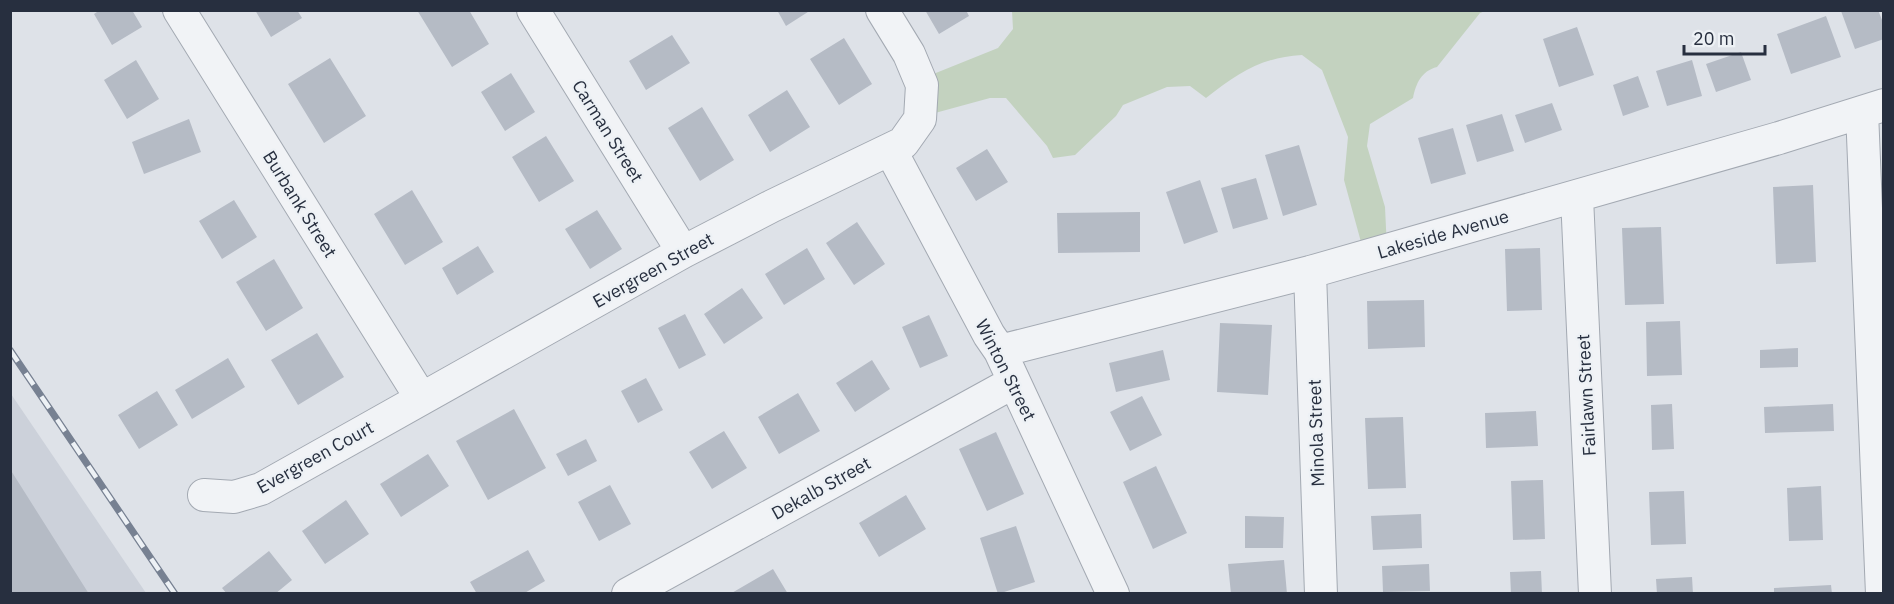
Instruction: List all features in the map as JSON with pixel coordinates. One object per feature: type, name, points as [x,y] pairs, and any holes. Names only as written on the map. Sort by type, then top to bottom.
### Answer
[{"type":"street","name":"Burbank Street","points":[[179,10],[421,398]]},
{"type":"street","name":"Carman Street","points":[[533,10],[683,252]]},
{"type":"street","name":"Evergreen Street","points":[[421,398],[683,252],[772,206],[891,151],[903,143],[920,119],[922,86],[909,54],[882,10]]},
{"type":"street","name":"Lakeside Avenue","points":[[1000,351],[1310,272],[1577,197],[1873,108]]},
{"type":"street","points":[[1873,108],[1882,594]]},
{"type":"street","name":"Winton Street","points":[[891,151],[989,335],[1000,351],[1113,594]]},
{"type":"street","name":"Fairlawn Street","points":[[1577,197],[1595,594]]},
{"type":"street","name":"Minola Street","points":[[1310,272],[1321,594]]},
{"type":"street","name":"Dekalb Street","points":[[628,594],[1014,382]]},
{"type":"street","name":"Evergreen Court","points":[[204,495],[234,497],[261,489],[421,398]]},
{"type":"shaded area","points":[[11,394],[146,593],[11,593]]},
{"type":"green space","points":[[1012,11],[1485,11],[1480,13],[1437,67],[1423,75],[1413,98],[1370,124],[1367,146],[1385,207],[1387,249],[1364,253],[1344,180],[1348,137],[1322,70],[1302,55],[1261,63],[1229,81],[1206,98],[1190,86],[1167,87],[1123,105],[1116,116],[1075,155],[1053,158],[1047,146],[1006,98],[990,98],[913,119],[911,83],[998,48],[1013,29]]},
{"type":"building","points":[[100,10],[132,10],[142,27],[112,45],[94,14]]},
{"type":"building","points":[[255,10],[297,10],[302,18],[271,37]]},
{"type":"building","points":[[417,10],[469,10],[489,44],[452,67]]},
{"type":"building","points":[[777,10],[811,10],[786,26]]},
{"type":"building","points":[[925,10],[966,10],[969,16],[939,34]]},
{"type":"building","points":[[1878,10],[1884,25],[1884,39],[1855,49],[1841,11]]},
{"type":"building","points":[[1826,16],[1841,57],[1791,74],[1777,34]]},
{"type":"building","points":[[1577,27],[1594,75],[1559,87],[1543,39]]},
{"type":"building","points":[[672,35],[690,63],[646,90],[629,61]]},
{"type":"building","points":[[844,38],[872,84],[839,105],[810,59]]},
{"type":"building","points":[[1741,52],[1751,80],[1716,92],[1706,64]]},
{"type":"building","points":[[330,58],[366,116],[324,143],[288,84]]},
{"type":"building","points":[[136,60],[159,99],[127,119],[104,80]]},
{"type":"building","points":[[1692,60],[1702,96],[1667,106],[1656,71]]},
{"type":"building","points":[[511,73],[535,112],[505,131],[481,92]]},
{"type":"building","points":[[1638,76],[1649,107],[1623,116],[1613,85]]},
{"type":"building","points":[[787,90],[810,127],[770,152],[748,115]]},
{"type":"building","points":[[1552,103],[1562,130],[1525,143],[1515,115]]},
{"type":"building","points":[[702,107],[734,160],[700,181],[668,128]]},
{"type":"building","points":[[1502,114],[1514,151],[1477,162],[1466,125]]},
{"type":"building","points":[[189,119],[201,152],[144,174],[132,142]]},
{"type":"building","points":[[1453,128],[1466,174],[1431,184],[1418,138]]},
{"type":"building","points":[[546,136],[574,181],[539,202],[512,157]]},
{"type":"building","points":[[1299,145],[1317,205],[1283,216],[1265,155]]},
{"type":"building","points":[[987,149],[1008,182],[976,201],[956,168]]},
{"type":"building","points":[[1256,178],[1268,219],[1233,229],[1221,188]]},
{"type":"building","points":[[1200,180],[1218,232],[1184,244],[1166,192]]},
{"type":"building","points":[[1813,185],[1816,262],[1776,264],[1773,187]]},
{"type":"building","points":[[412,190],[443,242],[405,265],[374,214]]},
{"type":"building","points":[[234,200],[257,237],[222,259],[199,221]]},
{"type":"building","points":[[597,210],[622,249],[590,269],[565,229]]},
{"type":"building","points":[[1140,212],[1140,252],[1058,253],[1057,213]]},
{"type":"building","points":[[857,222],[885,264],[854,285],[826,243]]},
{"type":"building","points":[[1661,227],[1664,304],[1625,305],[1622,228]]},
{"type":"building","points":[[478,246],[494,272],[457,295],[442,268]]},
{"type":"building","points":[[807,248],[825,279],[784,305],[765,274]]},
{"type":"building","points":[[1540,248],[1542,310],[1507,311],[1505,249]]},
{"type":"building","points":[[274,259],[303,308],[266,331],[236,282]]},
{"type":"building","points":[[742,288],[763,318],[724,344],[704,314]]},
{"type":"building","points":[[1424,300],[1425,347],[1368,349],[1367,301]]},
{"type":"building","points":[[685,314],[706,355],[679,369],[658,328]]},
{"type":"building","points":[[929,315],[948,356],[920,368],[902,327]]},
{"type":"building","points":[[1680,321],[1682,375],[1647,376],[1646,322]]},
{"type":"building","points":[[1220,323],[1272,325],[1268,395],[1217,392]]},
{"type":"building","points":[[317,333],[344,377],[298,405],[271,360]]},
{"type":"building","points":[[1798,348],[1798,367],[1760,368],[1760,350]]},
{"type":"building","points":[[1163,350],[1170,380],[1116,392],[1109,363]]},
{"type":"building","points":[[228,358],[245,387],[192,419],[175,390]]},
{"type":"building","points":[[872,360],[890,389],[855,412],[836,383]]},
{"type":"building","points":[[646,378],[663,410],[638,423],[621,391]]},
{"type":"building","points":[[157,391],[178,425],[139,449],[118,415]]},
{"type":"building","points":[[798,393],[820,431],[779,454],[758,417]]},
{"type":"building","points":[[1142,396],[1162,435],[1130,451],[1110,412]]},
{"type":"building","points":[[1672,404],[1674,449],[1652,450],[1651,405]]},
{"type":"building","points":[[1833,404],[1834,431],[1765,433],[1764,407]]},
{"type":"building","points":[[514,409],[546,468],[488,500],[456,441]]},
{"type":"building","points":[[1536,411],[1538,446],[1486,448],[1485,413]]},
{"type":"building","points":[[1403,417],[1406,488],[1368,489],[1365,418]]},
{"type":"building","points":[[724,431],[747,468],[712,489],[689,452]]},
{"type":"building","points":[[996,432],[1024,494],[987,511],[959,449]]},
{"type":"building","points":[[586,439],[597,461],[568,476],[556,454]]},
{"type":"building","points":[[428,454],[449,486],[401,517],[380,484]]},
{"type":"building","points":[[1156,466],[1187,533],[1153,549],[1123,482]]},
{"type":"building","points":[[10,469],[89,594],[10,594]]},
{"type":"building","points":[[1543,480],[1545,539],[1513,540],[1511,481]]},
{"type":"building","points":[[610,485],[631,524],[599,541],[578,502]]},
{"type":"building","points":[[1821,486],[1823,540],[1789,541],[1787,488]]},
{"type":"building","points":[[1684,491],[1686,544],[1651,545],[1649,492]]},
{"type":"building","points":[[906,495],[926,529],[879,557],[859,523]]},
{"type":"building","points":[[346,500],[369,534],[325,564],[302,531]]},
{"type":"building","points":[[1421,514],[1422,548],[1373,550],[1371,516]]},
{"type":"building","points":[[1245,516],[1284,517],[1283,548],[1245,548]]},
{"type":"building","points":[[1016,526],[1035,582],[998,594],[980,538]]},
{"type":"building","points":[[528,550],[545,581],[523,594],[477,594],[470,582]]},
{"type":"building","points":[[269,551],[292,580],[275,594],[227,594],[222,588]]},
{"type":"building","points":[[1284,560],[1287,594],[1231,594],[1228,564]]},
{"type":"building","points":[[1429,564],[1430,591],[1383,592],[1382,566]]},
{"type":"building","points":[[773,569],[788,594],[730,594]]},
{"type":"building","points":[[1541,571],[1542,594],[1511,594],[1510,572]]},
{"type":"building","points":[[1692,577],[1693,594],[1657,594],[1656,579]]},
{"type":"building","points":[[1831,585],[1832,594],[1774,594],[1774,588]]},
{"type":"railway","points":[[10,350],[175,594]]}]
